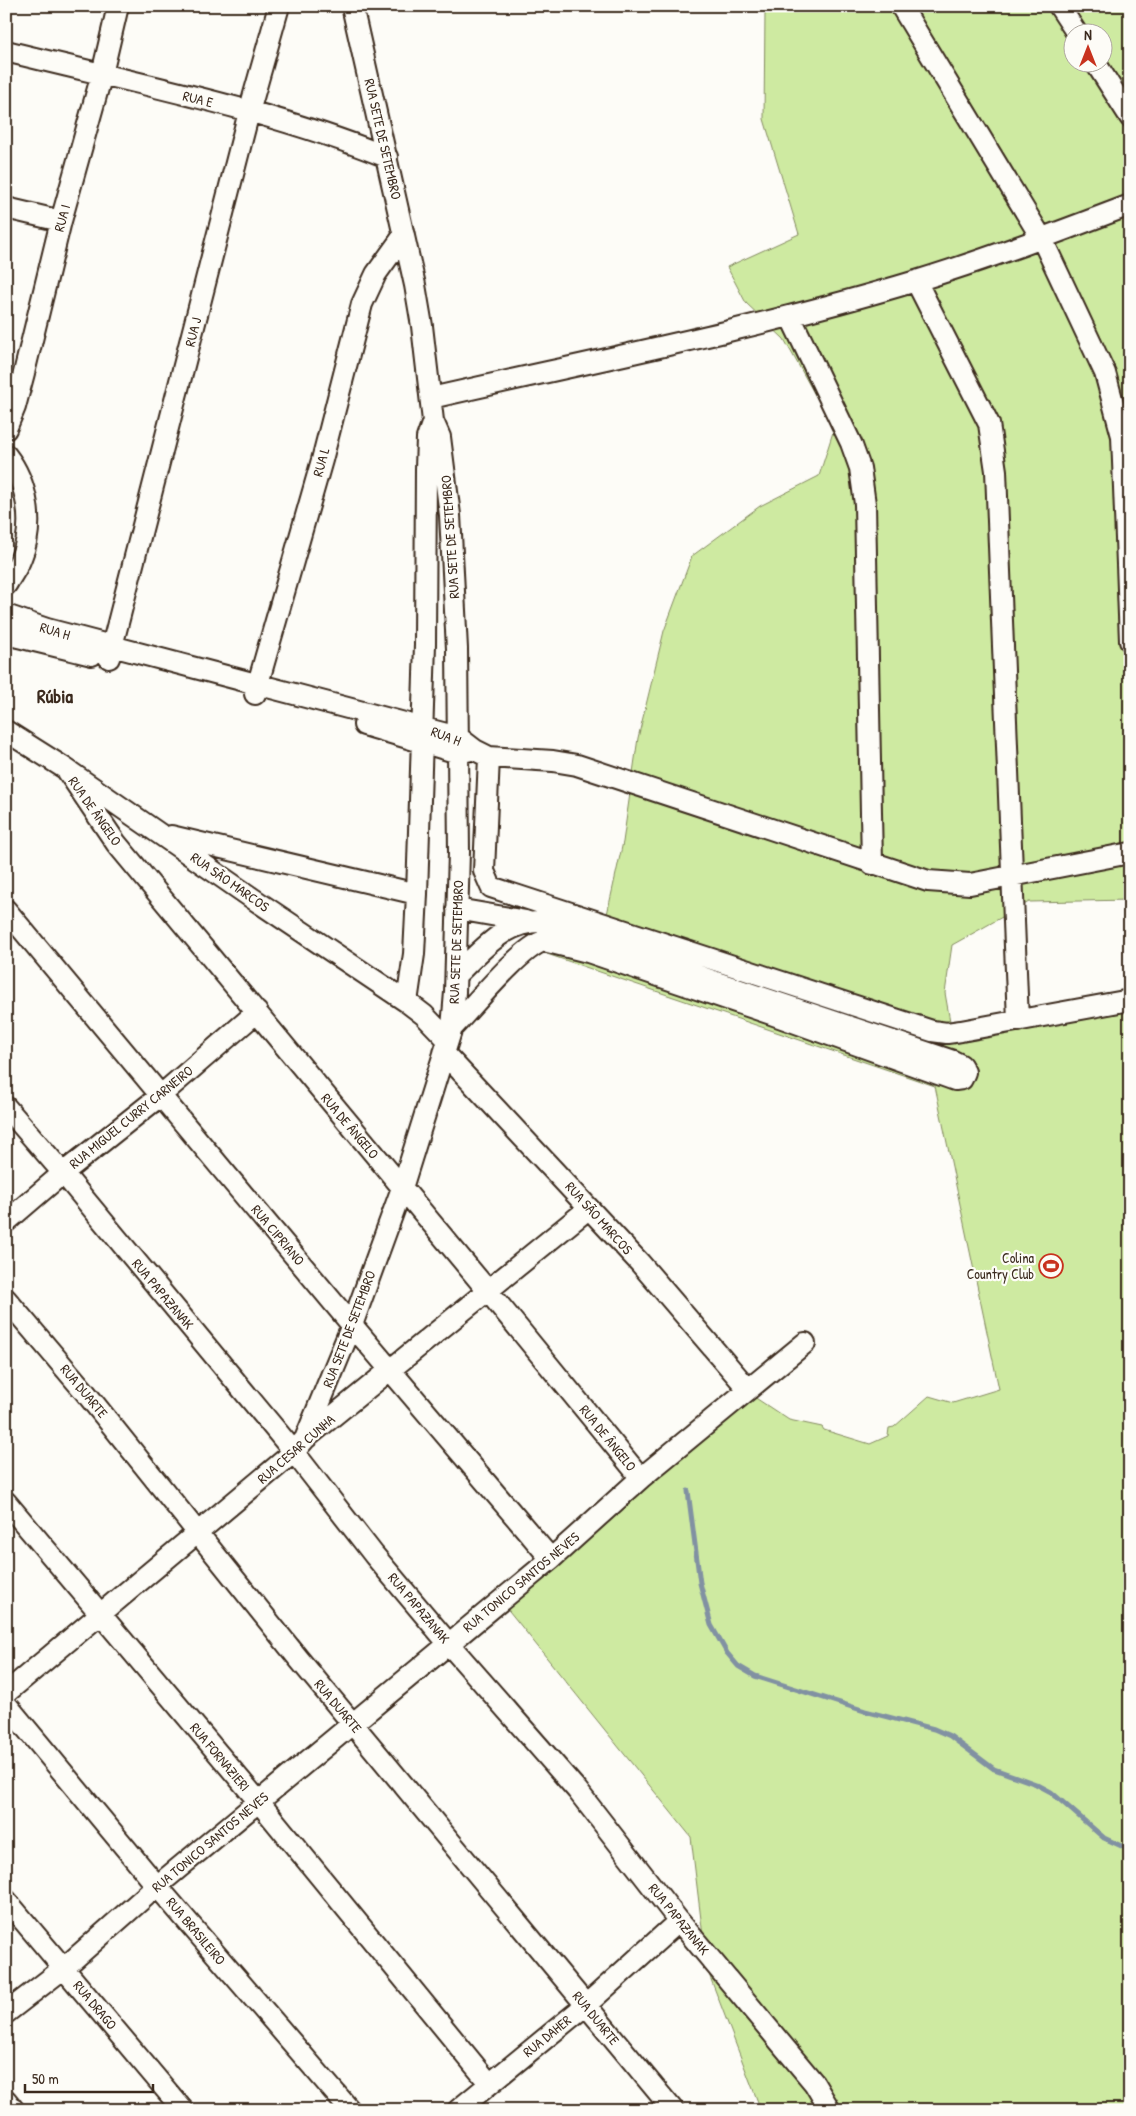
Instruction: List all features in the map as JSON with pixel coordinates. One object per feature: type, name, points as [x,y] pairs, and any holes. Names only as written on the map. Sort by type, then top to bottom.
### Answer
[{"type":"street","name":"RUA I","points":[[6,429],[15,407],[61,221],[102,74],[118,6]]},
{"type":"street","name":"RUA J","points":[[111,653],[249,112],[279,6]]},
{"type":"street","name":"RUA SETE DE SETEMBRO","points":[[300,1446],[352,1325],[402,1188],[448,1041],[461,910],[470,749],[457,649],[450,515],[440,437],[433,421],[422,326],[404,235],[352,6]]},
{"type":"street","points":[[901,6],[1042,239],[1105,373],[1122,436],[1130,641]]},
{"type":"street","points":[[1059,6],[1069,22]]},
{"type":"street","name":"RUA E","points":[[6,50],[310,129],[387,157]]},
{"type":"street","points":[[1102,72],[1130,117]]},
{"type":"street","points":[[431,398],[790,316],[916,280],[1042,239],[1130,205]]},
{"type":"street","points":[[6,208],[61,221]]},
{"type":"street","name":"RUA L","points":[[257,690],[322,460],[362,304],[376,274],[404,235]]},
{"type":"street","points":[[916,280],[989,424],[996,471],[1018,1021]]},
{"type":"street","points":[[790,316],[851,443],[860,468],[865,504],[872,864]]},
{"type":"street","name":"RUA SETE DE SETEMBRO","points":[[407,1002],[414,954],[417,894],[425,644],[427,438],[433,421]]},
{"type":"street","points":[[6,456],[14,466],[26,496],[28,527],[22,558],[6,585]]},
{"type":"street","name":"RUA H","points":[[6,615],[111,653]]},
{"type":"street","name":"RUA H","points":[[6,634],[111,653],[257,690],[375,728],[422,735],[470,749],[577,765],[928,881],[970,884],[1130,853]]},
{"type":"street","name":"RUA SÃO MARCOS","points":[[10,740],[66,769],[424,1015],[448,1041],[588,1209],[640,1263],[748,1389]]},
{"type":"street","points":[[470,749],[484,871],[491,887],[932,1031],[947,1033],[1130,1000]]},
{"type":"street","name":"RUA DE ÂNGELO","points":[[66,769],[116,843],[641,1478]]},
{"type":"street","points":[[162,834],[417,894]]},
{"type":"street","name":"RUA CIPRIANO","points":[[6,910],[352,1325],[551,1559]]},
{"type":"street","points":[[448,1041],[495,983],[523,953],[534,944],[544,941],[771,1014],[955,1080],[959,1080],[964,1075],[964,1068],[953,1061],[716,982],[557,924],[461,910],[476,955],[495,983]]},
{"type":"street","points":[[456,975],[504,930],[531,921]]},
{"type":"street","name":"RUA MIGUEL CURRY CARNEIRO","points":[[6,1222],[63,1173],[160,1096],[257,1012]]},
{"type":"street","name":"RUA PAPAZANAK","points":[[6,1107],[300,1446],[374,1554],[448,1643],[577,1790],[680,1921],[803,2069],[819,2090],[830,2110]]},
{"type":"street","name":"RUA CESAR CUNHA","points":[[6,1693],[390,1370],[588,1209]]},
{"type":"street","name":"RUA DUARTE","points":[[6,1299],[86,1392],[298,1658],[673,2110]]},
{"type":"street","name":"RUA TONICO SANTOS NEVES","points":[[6,2013],[64,1968],[158,1886],[551,1559],[641,1478],[805,1343]]},
{"type":"street","name":"RUA FORNAZIERI","points":[[6,1502],[259,1802],[488,2083]]},
{"type":"street","name":"RUA BRASILEIRO","points":[[6,1704],[158,1886],[350,2110]]},
{"type":"street","name":"RUA DRAGO","points":[[6,1900],[183,2110]]},
{"type":"street","name":"RUA DAHER","points":[[458,2110],[488,2083],[586,2005],[680,1921]]},
{"type":"street","points":[[6,2100],[14,2110]]},
{"type":"green space","points":[[767,6],[1130,6],[1130,900],[1029,902],[952,945],[945,993],[954,1044],[1130,1007],[1130,2110],[761,2110],[707,1969],[691,1837],[497,1596],[736,1385],[789,1420],[822,1427],[824,1430],[870,1444],[888,1436],[889,1428],[894,1427],[929,1396],[953,1403],[999,1389],[935,1086],[547,954],[569,921],[604,928],[623,842],[638,738],[664,631],[692,556],[760,506],[819,476],[834,429],[784,339],[746,303],[727,267],[799,234],[764,119],[765,12]]},
{"type":"waterway","points":[[688,1491],[700,1583],[711,1625],[727,1653],[738,1666],[755,1676],[865,1711],[934,1729],[950,1736],[994,1769],[1036,1784],[1051,1792],[1104,1838],[1130,1850]]},
{"type":"place","name":"Colina Country Club","points":[[1051,1266]]},
{"type":"district","name":"Rúbia","points":[[55,696]]}]
